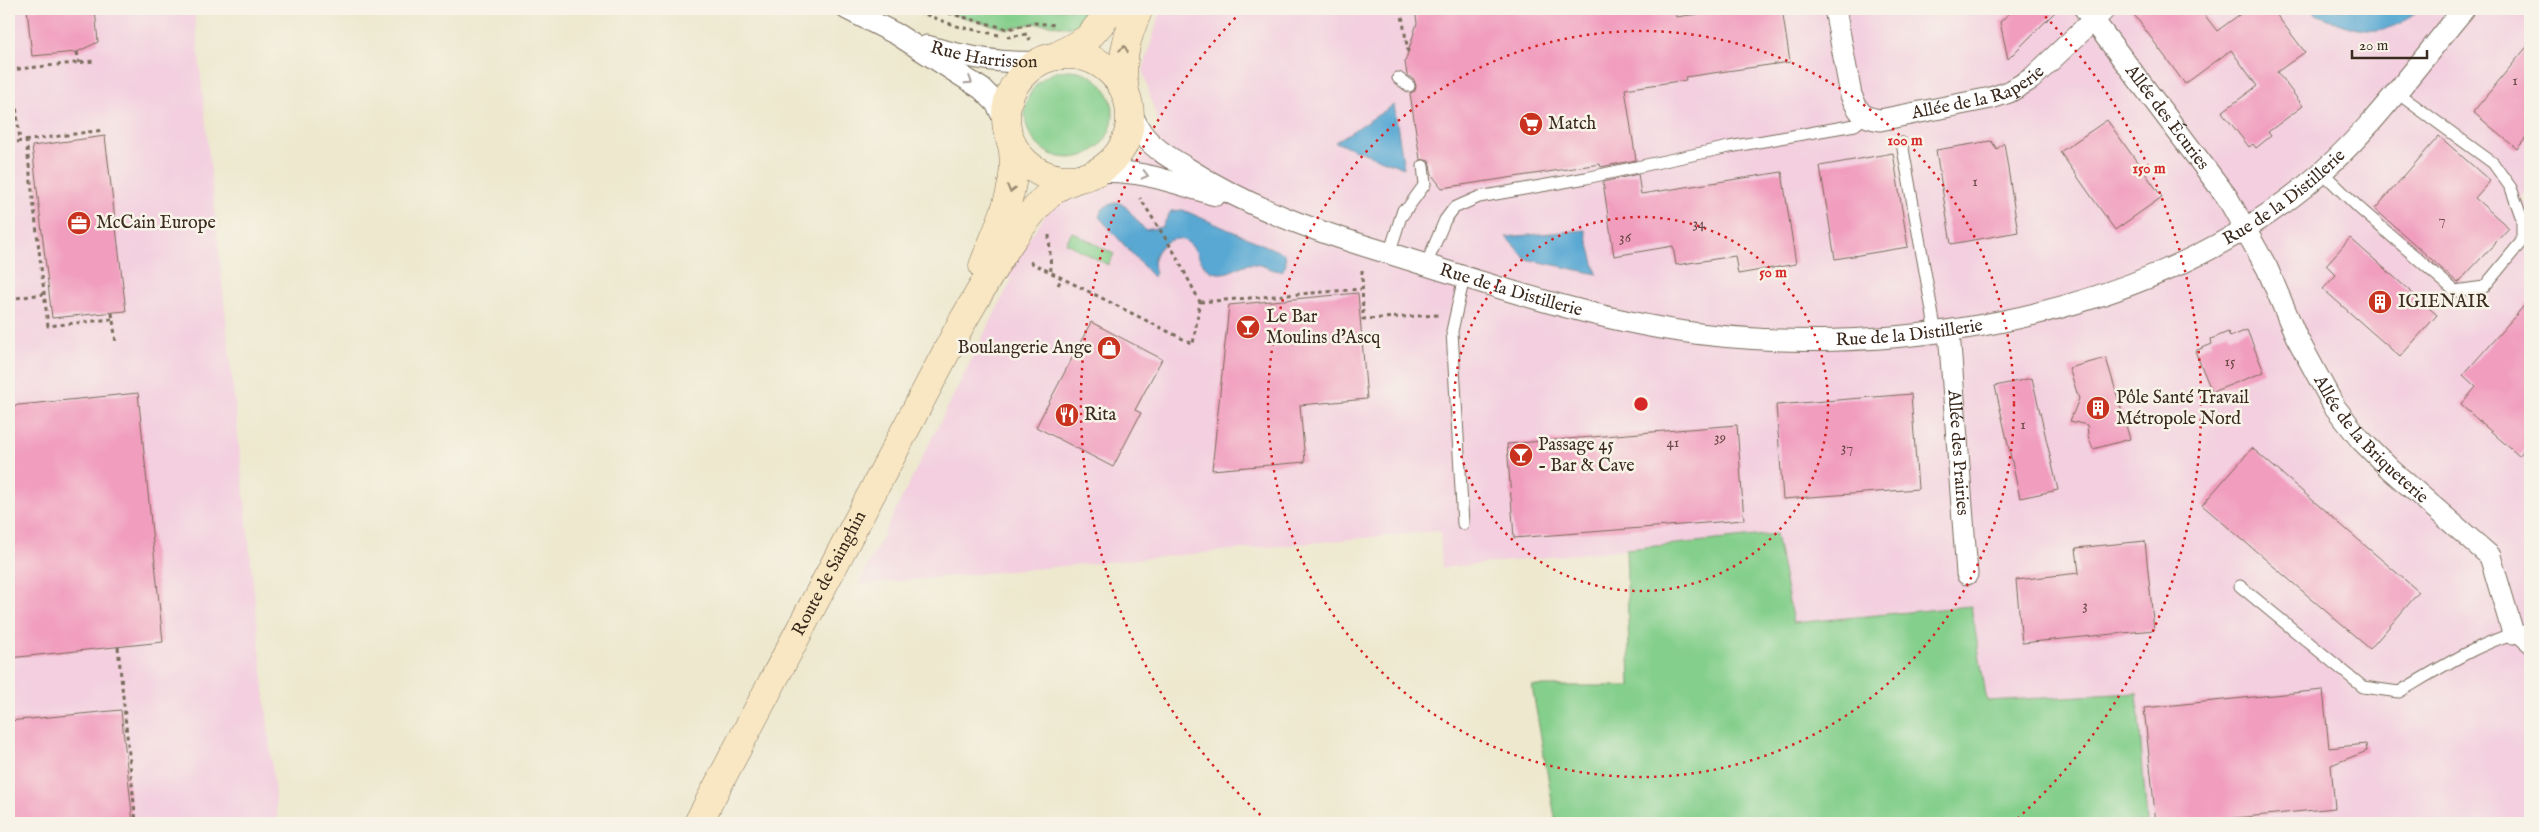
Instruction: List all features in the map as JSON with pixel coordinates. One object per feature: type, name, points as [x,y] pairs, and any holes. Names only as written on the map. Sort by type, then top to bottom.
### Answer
[{"type":"street","name":"Rue Harrisson","points":[[848,9],[898,35],[982,89],[996,102],[1009,132]]},
{"type":"street","points":[[1113,9],[1087,39],[1025,72],[1014,87],[1007,104],[1009,132],[1021,157],[1035,169],[1052,177],[1088,175],[1112,161],[1123,146],[1130,129],[1128,101],[1122,73],[1124,50],[1139,9]]},
{"type":"street","points":[[1835,9],[1851,95],[1857,108],[1865,117]]},
{"type":"street","name":"Rue de la Distillerie","points":[[1128,101],[1145,137],[1160,151],[1206,181],[1308,228],[1389,254],[1595,315],[1702,334],[1810,341],[1890,338],[1943,332],[2040,311],[2098,295],[2190,260],[2246,229],[2322,172],[2354,140],[2464,9]]},
{"type":"street","name":"Allée de la Raperie","points":[[1865,117],[1880,120],[1983,100],[2009,92],[2032,79],[2095,13]]},
{"type":"street","name":"Allée des Écuries","points":[[2095,13],[2202,162],[2246,229]]},
{"type":"street","name":"Rue Harrisson","points":[[898,35],[945,52],[981,59],[1014,62],[1048,59]]},
{"type":"street","points":[[1048,59],[1076,55],[1094,60],[1116,76],[1128,101]]},
{"type":"street","name":"Route de Sainghin","points":[[961,324],[1012,184],[1015,156],[1009,132]]},
{"type":"street","name":"Rue de la Distillerie","points":[[1088,175],[1122,171],[1139,173],[1262,208]]},
{"type":"street","name":"Route de Sainghin","points":[[698,823],[961,324],[998,262],[1052,191],[1088,175]]},
{"type":"street","name":"Allée de la Briqueterie","points":[[2246,229],[2267,268],[2299,344],[2334,406],[2360,439],[2391,470],[2490,556],[2522,631]]},
{"type":"street","name":"Allée des Prairies","points":[[1943,332],[1967,574]]},
{"type":"lane","points":[[1398,78],[1408,86]]},
{"type":"lane","points":[[2322,172],[2358,207],[2455,291],[2484,287],[2522,241],[2522,220],[2511,188],[2493,163],[2396,92]]},
{"type":"lane","points":[[1426,265],[1445,220],[1454,208],[1479,197],[1855,125],[1865,117]]},
{"type":"lane","points":[[1902,143],[1943,332]]},
{"type":"lane","points":[[1400,217],[1425,184],[1423,166]]},
{"type":"lane","points":[[1389,254],[1405,204]]},
{"type":"lane","points":[[1463,524],[1452,331],[1464,276]]},
{"type":"lane","points":[[2240,586],[2363,687],[2399,692],[2436,670],[2522,631],[2530,648]]},
{"type":"path","name":"Rue Harrisson","points":[[911,9],[956,26],[1006,37],[1027,34],[1048,59]]},
{"type":"path","points":[[933,9],[1008,29],[1034,23],[1062,26]]},
{"type":"path","points":[[1401,9],[1408,52]]},
{"type":"path","points":[[77,52],[78,63]]},
{"type":"path","points":[[20,141],[11,70],[94,61]]},
{"type":"path","points":[[9,142],[103,130]]},
{"type":"path","points":[[26,140],[48,326],[112,319]]},
{"type":"path","points":[[1028,261],[1193,344],[1200,302],[1174,252],[1137,192]]},
{"type":"path","points":[[1044,229],[1049,232],[1051,272]]},
{"type":"path","points":[[1362,270],[1363,319],[1456,314]]},
{"type":"path","points":[[1058,285],[1062,278]]},
{"type":"path","points":[[1200,302],[1361,289]]},
{"type":"path","points":[[9,299],[44,294]]},
{"type":"path","points":[[112,312],[116,344]]},
{"type":"path","points":[[118,647],[136,823]]},
{"type":"shaded area","points":[[9,9],[194,9],[278,823],[9,823]]},
{"type":"shaded area","points":[[1161,9],[2530,9],[2530,186],[2521,198],[2530,206],[2530,823],[2147,823],[2137,693],[1987,701],[1971,606],[1793,623],[1775,534],[1442,568],[1440,531],[858,585],[1012,279],[1003,275],[1059,196],[1110,180],[1138,160],[1159,127],[1143,71]]},
{"type":"green space","points":[[933,9],[1092,9],[1078,28],[1034,23],[1008,29]]},
{"type":"green space","points":[[1069,70],[1086,73],[1100,83],[1110,97],[1113,114],[1110,131],[1100,145],[1086,155],[1069,158],[1052,155],[1038,145],[1028,131],[1025,114],[1028,97],[1038,83],[1052,73]]},
{"type":"green space","points":[[1072,232],[1114,254],[1108,265],[1066,243]]},
{"type":"green space","points":[[1776,534],[1793,623],[1971,606],[1987,701],[2137,693],[2147,823],[1556,823],[1532,686],[1630,686],[1626,549]]},
{"type":"water","points":[[2314,9],[2421,9],[2394,26],[2370,30],[2358,29],[2331,20],[2316,14]]},
{"type":"water","points":[[1394,105],[1404,168],[1335,142]]},
{"type":"water","points":[[1118,202],[1126,207],[1145,230],[1162,227],[1171,211],[1183,210],[1285,254],[1286,265],[1282,271],[1261,265],[1248,264],[1227,272],[1212,272],[1203,264],[1189,243],[1177,239],[1170,240],[1159,248],[1154,260],[1156,273],[1153,277],[1099,217],[1104,208]]},
{"type":"water","points":[[1585,230],[1597,274],[1526,259],[1506,237]]},
{"type":"building","points":[[27,9],[95,9],[98,42],[77,52],[32,56]]},
{"type":"building","name":"Match","points":[[1415,9],[1675,9],[1676,17],[1733,9],[1782,9],[1790,62],[1685,77],[1686,80],[1625,89],[1636,160],[1601,167],[1600,164],[1442,188],[1432,175],[1429,161],[1420,159],[1410,93],[1415,91],[1416,86],[1414,80],[1407,75],[1405,62],[1417,23]]},
{"type":"building","points":[[2014,9],[2058,9],[2008,59],[2000,22]]},
{"type":"building","points":[[2130,9],[2200,9],[2217,31],[2247,9],[2272,9],[2305,52],[2277,72],[2303,106],[2268,132],[2271,136],[2256,148],[2253,144],[2249,147],[2222,112],[2257,86],[2231,50],[2185,84]]},
{"type":"building","points":[[2530,43],[2530,133],[2517,149],[2473,112]]},
{"type":"building","points":[[2107,120],[2162,197],[2115,230],[2060,152]]},
{"type":"building","name":"McCain Europe","points":[[105,136],[126,311],[52,318],[32,146]]},
{"type":"building","points":[[2439,136],[2490,181],[2475,198],[2509,228],[2458,283],[2375,209]]},
{"type":"building","points":[[1991,141],[1997,149],[2004,143],[2018,232],[1951,244],[1936,150]]},
{"type":"building","points":[[1893,153],[1908,247],[1835,259],[1820,166]]},
{"type":"building","points":[[1782,172],[1796,264],[1738,274],[1735,256],[1676,265],[1673,246],[1614,256],[1603,182],[1638,174],[1641,194]]},
{"type":"building","name":"IGIENAIR","points":[[2350,238],[2437,315],[2400,357],[2323,289],[2336,275],[2326,265]]},
{"type":"building","points":[[1358,293],[1367,399],[1300,405],[1305,462],[1212,470],[1229,305]]},
{"type":"building","points":[[2530,299],[2530,442],[2519,456],[2461,405],[2476,387],[2463,375]]},
{"type":"building","points":[[1091,322],[1162,359],[1135,410],[1141,413],[1113,467],[1036,427]]},
{"type":"building","points":[[2247,330],[2264,372],[2212,392],[2195,351],[2212,344],[2211,339],[2228,332],[2230,337]]},
{"type":"building","name":"Pôle Santé Travail Métropole Nord","points":[[2106,358],[2130,439],[2093,449],[2088,436],[2087,425],[2070,421],[2079,399],[2069,368]]},
{"type":"building","points":[[2032,378],[2058,490],[2020,498],[1995,386]]},
{"type":"building","points":[[138,393],[163,642],[9,658],[9,406]]},
{"type":"building","points":[[1911,394],[1918,489],[1783,499],[1776,405]]},
{"type":"building","points":[[1737,425],[1744,520],[1514,538],[1507,444]]},
{"type":"building","points":[[2252,448],[2419,592],[2370,649],[2202,505]]},
{"type":"building","points":[[2145,541],[2154,630],[2022,643],[2016,580],[2079,573],[2076,548]]},
{"type":"building","points":[[2323,690],[2329,748],[2366,744],[2367,751],[2331,765],[2335,808],[2185,823],[2156,823],[2144,708]]},
{"type":"building","points":[[121,710],[133,823],[9,823],[9,721]]},
{"type":"place","name":"Match","points":[[1531,124]]},
{"type":"place","name":"McCain Europe","points":[[79,223]]},
{"type":"place","name":"IGIENAIR","points":[[2380,302]]},
{"type":"place","name":"Le Bar Moulins d'Ascq","points":[[1248,327]]},
{"type":"place","name":"Boulangerie Ange","points":[[1109,348]]},
{"type":"place","name":"Pôle Santé Travail Métropole Nord","points":[[2098,408]]},
{"type":"place","name":"Rita","points":[[1067,415]]},
{"type":"place","name":"Passage 45 - Bar & Cave","points":[[1521,455]]}]
